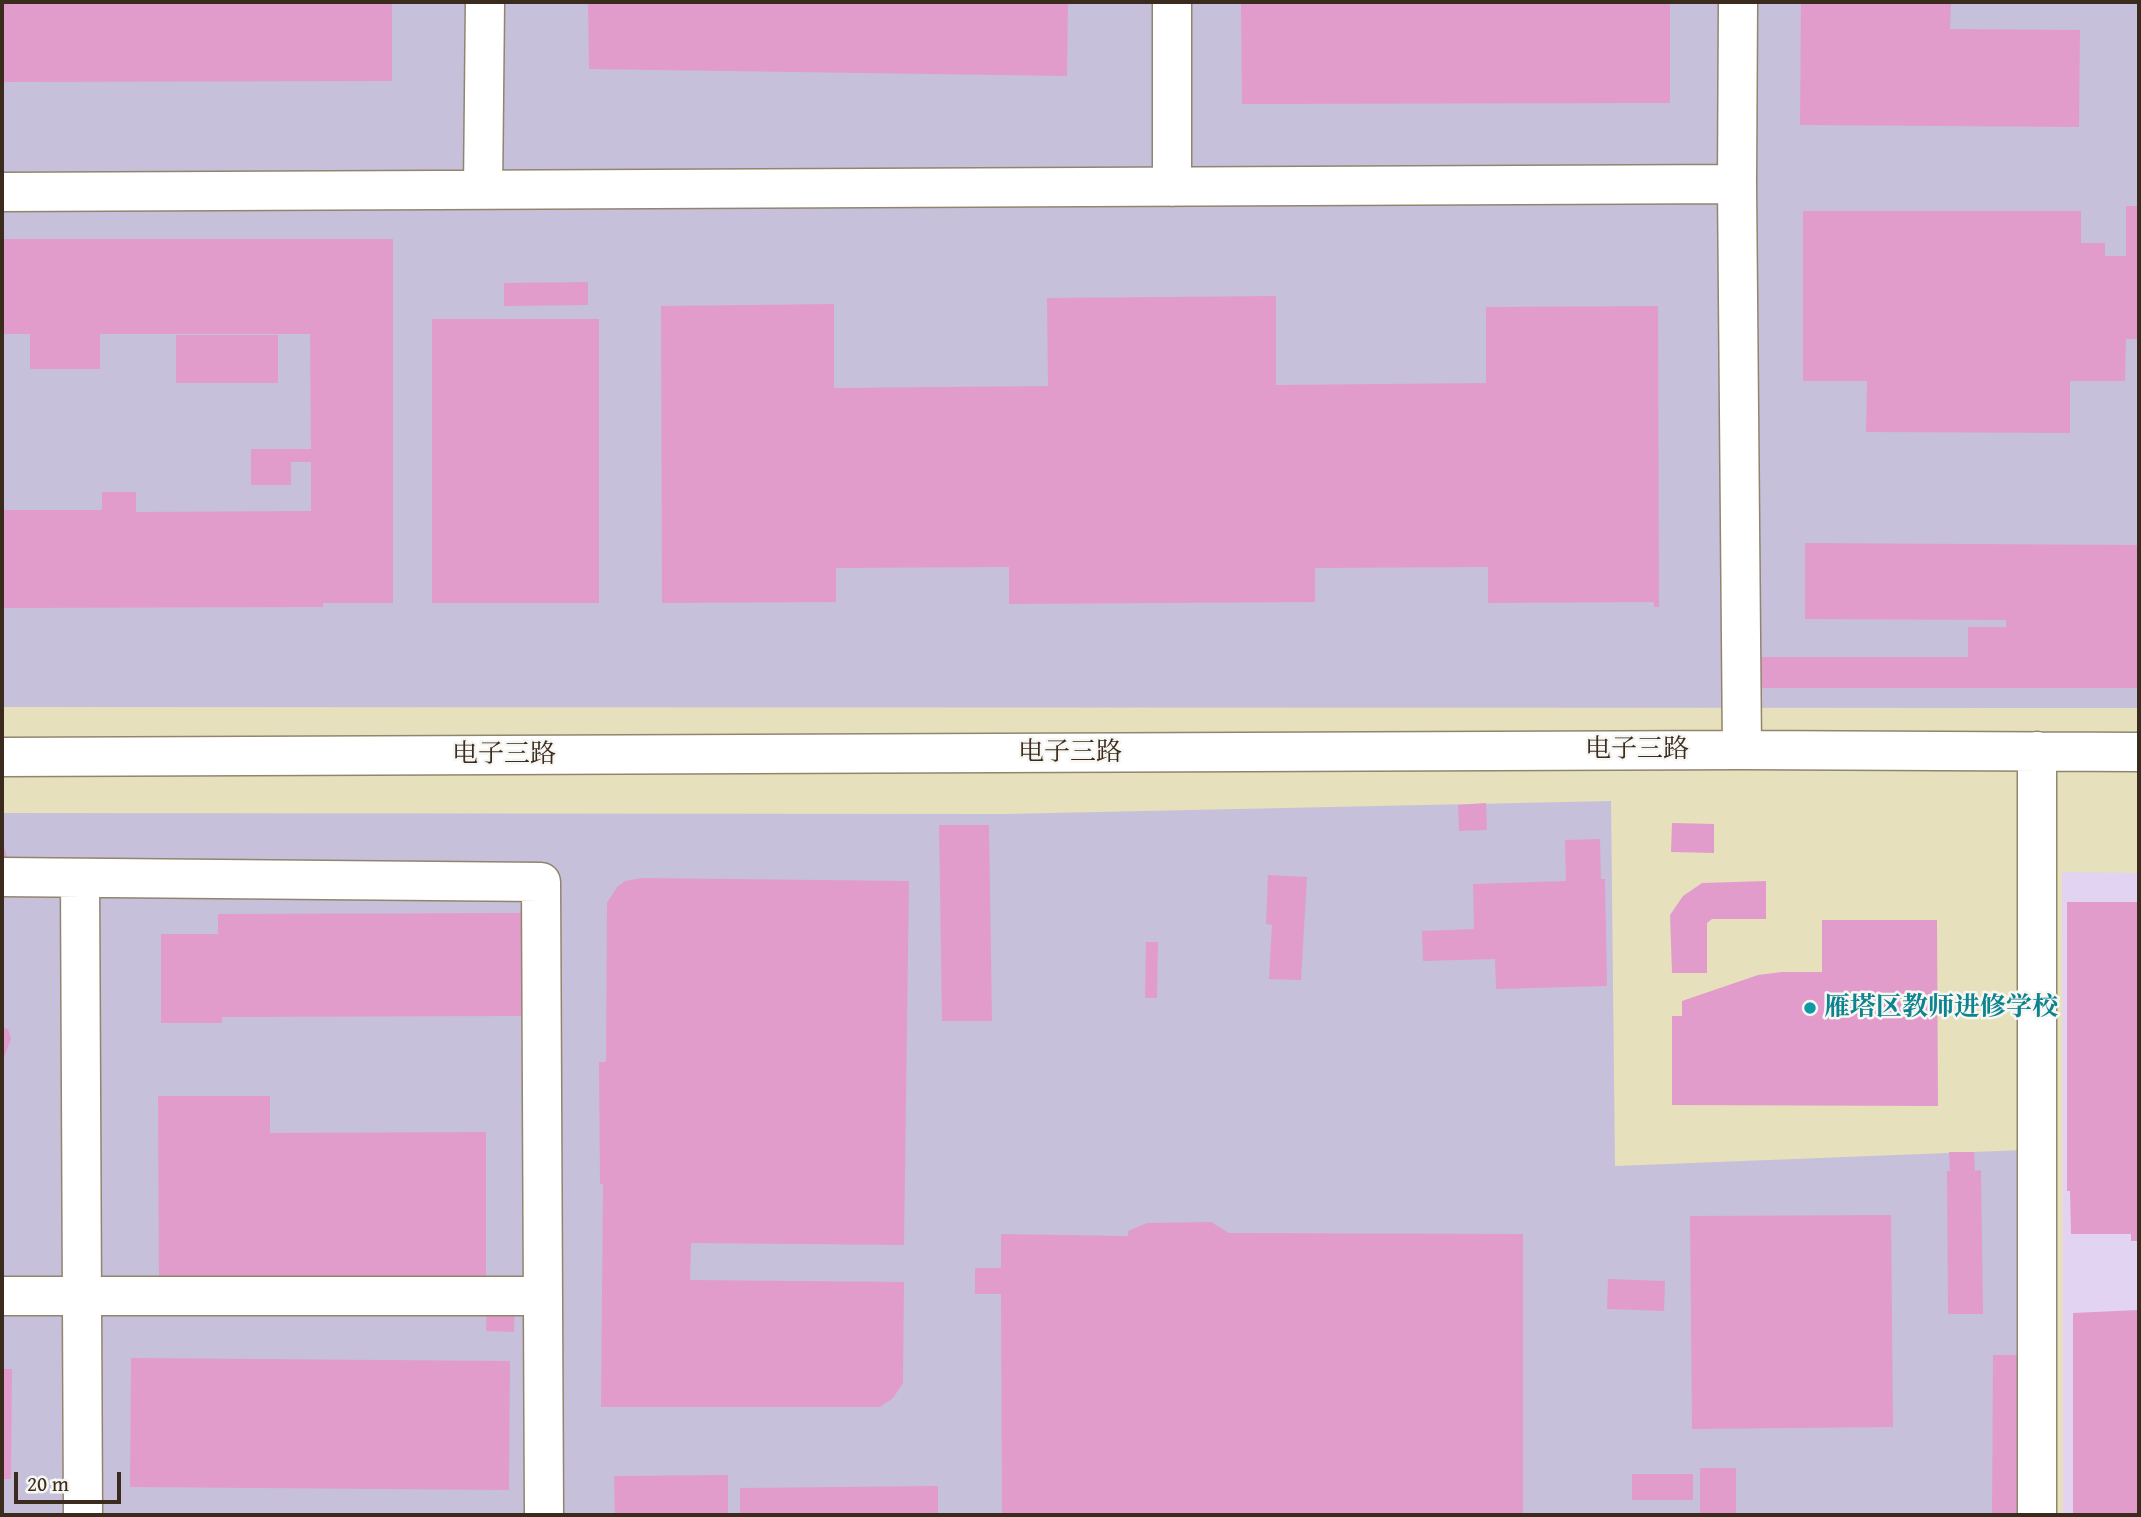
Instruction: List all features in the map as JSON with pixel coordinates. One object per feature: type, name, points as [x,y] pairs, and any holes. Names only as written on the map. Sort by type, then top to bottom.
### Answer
[{"type":"street","points":[[483,190],[485,2]]},
{"type":"street","points":[[1172,2],[1172,187]]},
{"type":"street","points":[[1738,2],[1742,750]]},
{"type":"street","points":[[2,192],[1737,184]]},
{"type":"street","name":"电子三路","points":[[2,757],[1742,750],[2139,751]]},
{"type":"street","points":[[2037,751],[2037,1515]]},
{"type":"street","points":[[2,877],[541,882],[544,1515]]},
{"type":"street","points":[[80,878],[83,1515]]},
{"type":"street","points":[[2,1296],[543,1296]]},
{"type":"shaded area","points":[[2,2],[2139,2],[2139,708],[2,707]]},
{"type":"shaded area","points":[[1611,801],[1615,1166],[2024,1150],[2024,1515],[2,1515],[2,813],[1004,814]]},
{"type":"shaded area","points":[[2062,872],[2139,873],[2139,1515],[2063,1515]]},
{"type":"building","points":[[2,2],[392,2],[392,81],[2,82]]},
{"type":"building","points":[[588,2],[1068,2],[1067,76],[589,69]]},
{"type":"building","points":[[1241,2],[1670,2],[1670,103],[1242,104]]},
{"type":"building","points":[[1801,2],[1951,2],[1950,29],[2080,30],[2079,127],[1800,125]]},
{"type":"building","points":[[2126,206],[2139,206],[2139,339],[2126,339],[2125,381],[2070,381],[2070,433],[1866,432],[1867,381],[1803,381],[1803,211],[2081,211],[2081,243],[2105,243],[2105,256],[2126,256]]},
{"type":"building","points":[[2,239],[393,239],[393,603],[323,603],[323,607],[2,608],[2,510],[102,510],[102,492],[136,492],[136,512],[311,511],[311,462],[291,462],[291,485],[251,485],[251,449],[311,449],[310,334],[100,334],[100,369],[30,369],[30,334],[2,334]]},
{"type":"building","points":[[588,282],[588,305],[504,306],[504,283]]},
{"type":"building","points":[[1276,296],[1276,385],[1486,383],[1486,307],[1658,306],[1659,607],[1654,607],[1654,602],[1488,603],[1488,567],[1315,568],[1315,602],[1009,604],[1009,567],[836,568],[836,602],[662,603],[661,306],[834,304],[834,388],[1048,386],[1047,298]]},
{"type":"building","points":[[432,319],[599,319],[599,603],[432,603]]},
{"type":"building","points":[[176,335],[278,335],[278,383],[176,383]]},
{"type":"building","points":[[1805,543],[2139,545],[2139,688],[1752,688],[1752,657],[1968,657],[1968,627],[2006,627],[2006,620],[1805,619]]},
{"type":"building","points":[[1486,803],[1487,830],[1459,831],[1458,805]]},
{"type":"building","points":[[1672,823],[1714,824],[1714,853],[1671,852]]},
{"type":"building","points":[[939,825],[989,825],[992,1021],[942,1021]]},
{"type":"building","points":[[1600,839],[1601,879],[1605,879],[1607,986],[1496,989],[1495,959],[1423,961],[1422,931],[1474,929],[1473,884],[1566,881],[1565,840]]},
{"type":"building","points":[[2,842],[9,862],[2,866]]},
{"type":"building","points":[[1268,875],[1307,877],[1301,980],[1269,979],[1272,925],[1266,924]]},
{"type":"building","points":[[642,878],[909,881],[904,1245],[691,1243],[690,1280],[904,1282],[903,1383],[893,1398],[880,1407],[601,1407],[603,1184],[600,1184],[599,1062],[606,1062],[607,903],[617,887],[625,881]]},
{"type":"building","points":[[1766,881],[1766,919],[1712,919],[1707,923],[1707,973],[1672,973],[1670,915],[1683,896],[1702,883]]},
{"type":"building","points":[[2067,902],[2139,902],[2139,1241],[2131,1241],[2131,1234],[2071,1234],[2070,1191],[2067,1191]]},
{"type":"building","points":[[521,913],[521,1016],[222,1017],[222,1023],[161,1023],[161,934],[218,934],[218,914]]},
{"type":"building","name":"雁塔区教师进修学校","points":[[1822,920],[1937,920],[1938,1106],[1672,1105],[1672,1016],[1682,1016],[1682,1001],[1758,975],[1822,972]]},
{"type":"building","points":[[1146,942],[1158,942],[1157,998],[1145,998]]},
{"type":"building","points":[[2,1027],[8,1029],[11,1039],[2,1062]]},
{"type":"building","points":[[158,1096],[270,1096],[270,1133],[486,1132],[486,1283],[159,1284]]},
{"type":"building","points":[[1949,1152],[1974,1152],[1975,1171],[1981,1170],[1983,1314],[1948,1314]]},
{"type":"building","points":[[1891,1215],[1893,1427],[1692,1429],[1690,1216]]},
{"type":"building","points":[[1211,1222],[1229,1233],[1523,1234],[1523,1515],[1002,1515],[1001,1294],[975,1294],[975,1268],[1001,1268],[1001,1234],[1128,1236],[1128,1231],[1147,1223]]},
{"type":"building","points":[[1608,1279],[1665,1281],[1664,1311],[1607,1309]]},
{"type":"building","points":[[487,1303],[515,1304],[514,1332],[486,1331]]},
{"type":"building","points":[[2139,1310],[2139,1515],[2073,1515],[2073,1313]]},
{"type":"building","points":[[1993,1355],[2022,1355],[2022,1515],[1992,1515]]},
{"type":"building","points":[[131,1358],[510,1361],[509,1490],[130,1487]]},
{"type":"building","points":[[2,1369],[12,1369],[11,1479],[2,1479]]},
{"type":"building","points":[[1700,1468],[1736,1468],[1736,1515],[1700,1515]]},
{"type":"building","points":[[1632,1474],[1693,1474],[1693,1500],[1632,1500]]},
{"type":"building","points":[[728,1475],[728,1515],[615,1515],[614,1476]]},
{"type":"building","points":[[938,1486],[938,1515],[740,1515],[740,1488]]},
{"type":"place","name":"雁塔区教师进修学校","points":[[1810,1008]]}]
